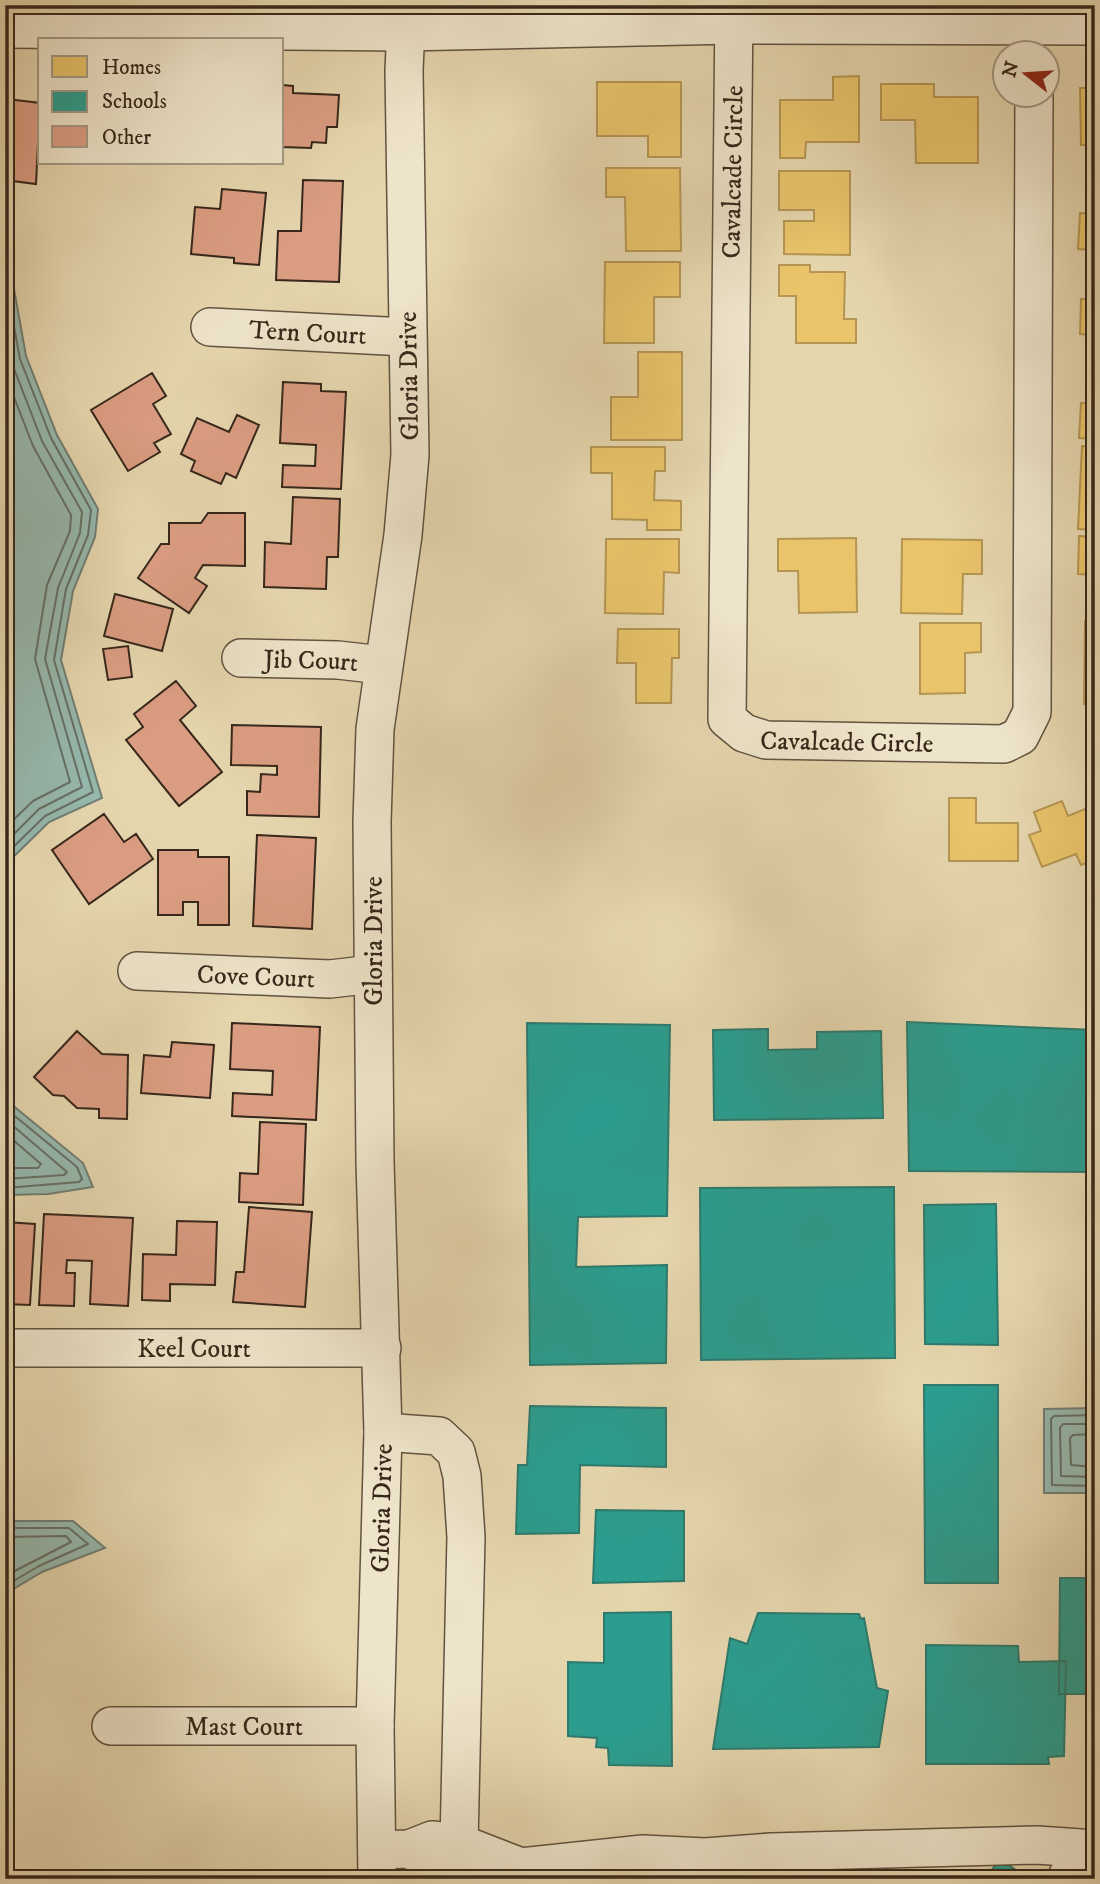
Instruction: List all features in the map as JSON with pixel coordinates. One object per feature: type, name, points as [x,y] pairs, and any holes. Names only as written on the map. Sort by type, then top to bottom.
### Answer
[{"type":"street","points":[[5,29],[99,18],[734,15],[1034,28],[1095,26]]},
{"type":"street","name":"Cavalcade Circle","points":[[734,15],[727,719],[744,733],[766,740],[1004,744],[1020,736],[1032,712],[1034,108]]},
{"type":"street","name":"Gloria Drive","points":[[388,1859],[375,1726],[383,1432],[375,1161],[375,729],[382,664],[403,535],[410,455],[406,18]]},
{"type":"street","name":"Tern Court","points":[[210,327],[407,337]]},
{"type":"street","name":"Jib Court","points":[[241,658],[338,660],[382,664]]},
{"type":"street","name":"Cove Court","points":[[138,971],[330,979],[373,974]]},
{"type":"street","name":"Keel Court","points":[[5,1348],[382,1348]]},
{"type":"street","points":[[383,1432],[439,1436],[456,1452],[462,1476],[466,1537],[459,1843]]},
{"type":"street","name":"Mast Court","points":[[111,1726],[375,1726]]},
{"type":"street","points":[[388,1859],[432,1840],[459,1843],[520,1873],[643,1854],[840,1865],[1037,1845],[1081,1858]]},
{"type":"street","points":[[388,1859],[464,1879]]},
{"type":"water","points":[[5,255],[8,255],[26,356],[57,435],[98,509],[95,537],[73,591],[61,660],[102,798],[49,822],[5,865]]},
{"type":"water","points":[[5,1099],[83,1163],[93,1187],[48,1194],[5,1195]]},
{"type":"water","points":[[1095,1408],[1095,1493],[1044,1493],[1044,1409]]},
{"type":"water","points":[[5,1521],[73,1521],[105,1548],[42,1572],[5,1594]]},
{"type":"building: Homes","points":[[859,76],[859,142],[806,142],[805,158],[780,158],[780,100],[833,100],[833,77]]},
{"type":"building: Homes","points":[[597,82],[681,82],[681,157],[648,157],[648,136],[597,136]]},
{"type":"building: Homes","points":[[881,84],[934,84],[934,97],[978,97],[978,163],[916,163],[915,120],[881,120]]},
{"type":"building: Homes","points":[[1080,88],[1095,88],[1095,145],[1081,145]]},
{"type":"building: Homes","points":[[606,168],[680,168],[681,251],[626,251],[625,197],[606,197]]},
{"type":"building: Homes","points":[[779,171],[850,171],[850,255],[784,254],[784,221],[814,221],[814,210],[779,210]]},
{"type":"building: Homes","points":[[1080,213],[1095,214],[1095,250],[1078,249]]},
{"type":"building: Homes","points":[[605,262],[680,262],[680,297],[654,297],[654,343],[604,343]]},
{"type":"building: Homes","points":[[779,265],[810,265],[810,272],[845,272],[844,319],[856,319],[856,343],[796,343],[796,296],[779,296]]},
{"type":"building: Homes","points":[[1081,299],[1095,299],[1095,335],[1080,334]]},
{"type":"building: Homes","points":[[638,352],[682,352],[682,440],[611,440],[611,397],[638,397]]},
{"type":"building: Homes","points":[[1095,355],[1095,439],[1079,438],[1081,403],[1092,403]]},
{"type":"building: Homes","points":[[1082,446],[1095,447],[1095,530],[1078,529]]},
{"type":"building: Homes","points":[[591,447],[665,447],[665,471],[655,471],[654,500],[681,501],[681,530],[647,530],[647,520],[612,519],[612,473],[591,473]]},
{"type":"building: Homes","points":[[1079,536],[1095,537],[1095,575],[1078,574]]},
{"type":"building: Homes","points":[[856,538],[857,612],[799,613],[798,571],[778,571],[778,539]]},
{"type":"building: Homes","points":[[606,539],[679,539],[679,573],[664,572],[663,614],[605,613]]},
{"type":"building: Homes","points":[[902,539],[982,540],[982,574],[963,574],[962,614],[901,613]]},
{"type":"building: Homes","points":[[1085,621],[1095,621],[1095,704],[1084,704]]},
{"type":"building: Homes","points":[[920,623],[981,623],[981,652],[965,653],[965,693],[920,694]]},
{"type":"building: Homes","points":[[618,629],[679,629],[679,658],[672,658],[671,703],[636,703],[636,663],[617,663]]},
{"type":"building: Homes","points":[[949,798],[976,798],[976,823],[1018,823],[1018,861],[949,861]]},
{"type":"building: Homes","points":[[1062,801],[1068,816],[1095,805],[1095,860],[1081,865],[1076,854],[1042,867],[1029,835],[1041,831],[1034,812]]},
{"type":"building: Schools","points":[[907,1022],[1095,1030],[1095,1172],[909,1171]]},
{"type":"building: Schools","points":[[527,1023],[670,1025],[667,1216],[578,1217],[576,1267],[667,1265],[666,1363],[530,1365]]},
{"type":"building: Schools","points":[[768,1029],[768,1050],[817,1049],[817,1032],[881,1031],[883,1118],[714,1120],[713,1030]]},
{"type":"building: Schools","points":[[894,1187],[895,1358],[701,1360],[700,1188]]},
{"type":"building: Schools","points":[[996,1204],[998,1345],[925,1344],[924,1205]]},
{"type":"building: Schools","points":[[924,1385],[998,1385],[998,1583],[925,1583]]},
{"type":"building: Schools","points":[[530,1406],[666,1408],[666,1467],[580,1465],[579,1533],[516,1534],[518,1465],[527,1465]]},
{"type":"building: Schools","points":[[596,1510],[684,1511],[684,1581],[593,1583]]},
{"type":"building: Schools","points":[[1060,1578],[1095,1578],[1095,1694],[1059,1694]]},
{"type":"building: Schools","points":[[671,1612],[672,1766],[609,1765],[608,1748],[596,1747],[597,1738],[568,1736],[568,1662],[604,1663],[604,1613]]},
{"type":"building: Schools","points":[[758,1613],[859,1614],[861,1619],[864,1618],[877,1688],[888,1691],[879,1747],[713,1749],[730,1638],[747,1644]]},
{"type":"building: Schools","points":[[926,1645],[1018,1646],[1019,1662],[1066,1661],[1064,1756],[1048,1757],[1049,1764],[926,1764]]},
{"type":"building: Schools","points":[[1000,1859],[1029,1879],[985,1879]]},
{"type":"building: Other","points":[[284,85],[293,86],[293,93],[339,95],[337,127],[327,127],[326,143],[312,142],[311,148],[284,147]]},
{"type":"building: Other","points":[[7,99],[38,103],[36,184],[5,180]]},
{"type":"building: Other","points":[[303,180],[343,181],[339,282],[276,280],[278,231],[301,231]]},
{"type":"building: Other","points":[[222,189],[266,193],[259,265],[234,263],[234,258],[191,254],[195,207],[220,209]]},
{"type":"building: Other","points":[[152,373],[166,396],[153,404],[171,434],[154,443],[160,452],[128,471],[91,410]]},
{"type":"building: Other","points":[[283,382],[321,384],[321,391],[346,392],[341,489],[282,487],[283,465],[315,466],[316,445],[280,443]]},
{"type":"building: Other","points":[[237,415],[259,425],[236,478],[226,473],[221,484],[191,471],[195,461],[181,454],[197,418],[229,432]]},
{"type":"building: Other","points":[[293,497],[340,499],[338,557],[327,557],[326,589],[264,587],[265,542],[291,544]]},
{"type":"building: Other","points":[[208,513],[245,513],[245,566],[203,565],[195,578],[207,586],[189,613],[138,578],[161,544],[169,544],[169,523],[201,523]]},
{"type":"building: Other","points":[[115,594],[173,609],[162,651],[104,636]]},
{"type":"building: Other","points":[[128,646],[132,677],[108,680],[103,649]]},
{"type":"building: Other","points":[[176,681],[196,706],[180,720],[222,772],[179,806],[126,740],[143,727],[134,714]]},
{"type":"building: Other","points":[[232,725],[321,727],[319,817],[247,815],[247,791],[260,792],[261,774],[277,775],[277,766],[231,765]]},
{"type":"building: Other","points":[[104,814],[124,842],[136,834],[153,859],[89,904],[52,850]]},
{"type":"building: Other","points":[[257,835],[316,838],[312,929],[253,926]]},
{"type":"building: Other","points":[[158,850],[198,850],[198,857],[229,857],[229,925],[198,925],[198,902],[183,902],[183,915],[158,915]]},
{"type":"building: Other","points":[[232,1023],[320,1027],[316,1120],[232,1116],[233,1093],[272,1095],[273,1071],[230,1069]]},
{"type":"building: Other","points":[[77,1031],[102,1054],[128,1055],[127,1119],[99,1118],[99,1109],[77,1108],[64,1096],[53,1095],[34,1077]]},
{"type":"building: Other","points":[[172,1042],[214,1045],[210,1098],[141,1093],[144,1055],[170,1057]]},
{"type":"building: Other","points":[[260,1122],[306,1124],[303,1205],[239,1202],[240,1173],[258,1174]]},
{"type":"building: Other","points":[[249,1207],[312,1212],[305,1307],[233,1302],[236,1272],[244,1272]]},
{"type":"building: Other","points":[[44,1214],[133,1218],[128,1306],[90,1304],[92,1261],[67,1260],[66,1273],[75,1273],[74,1306],[39,1305]]},
{"type":"building: Other","points":[[177,1221],[217,1222],[215,1285],[170,1284],[170,1301],[142,1300],[143,1254],[176,1255]]},
{"type":"building: Other","points":[[5,1222],[35,1224],[30,1305],[5,1304]]}]
